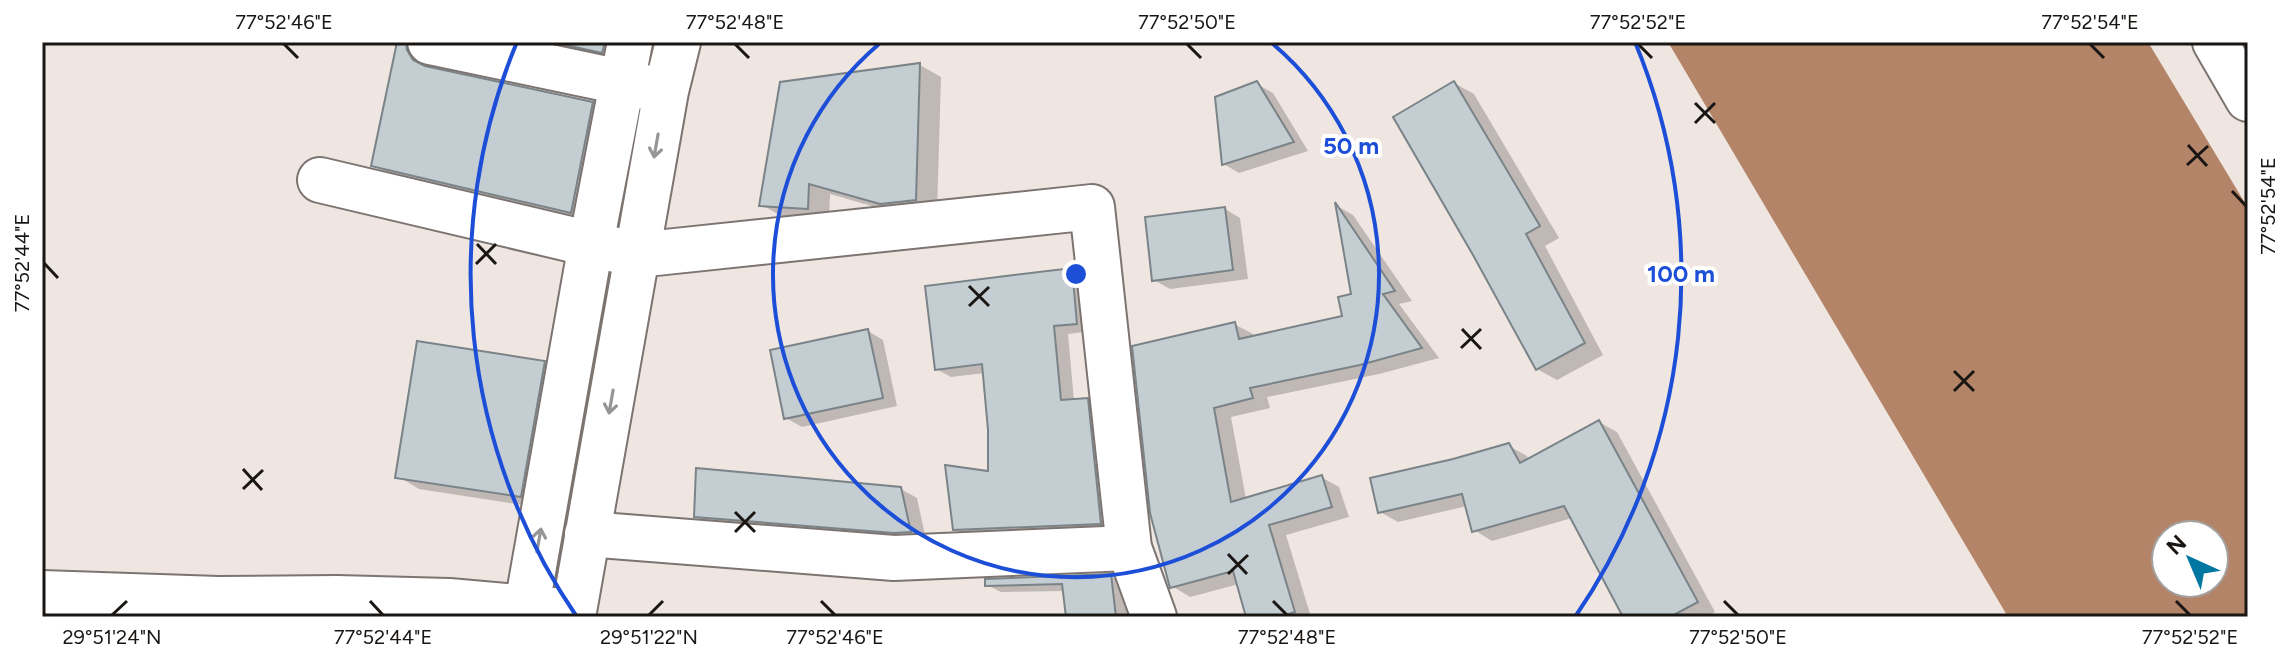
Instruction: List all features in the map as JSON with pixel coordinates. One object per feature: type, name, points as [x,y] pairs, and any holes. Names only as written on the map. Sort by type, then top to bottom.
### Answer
[{"type":"street","points":[[430,42],[625,62],[666,91]]},
{"type":"street","points":[[42,593],[218,599],[449,601],[573,615],[666,91],[678,42]]},
{"type":"street","points":[[2215,42],[2248,99]]},
{"type":"street","points":[[526,612],[625,62]]},
{"type":"street","points":[[320,180],[637,255],[1092,207],[1129,548],[1154,617]]},
{"type":"street","points":[[587,534],[894,558],[1129,548]]},
{"type":"shaded area","points":[[1668,42],[2148,42],[2248,208],[2248,617],[2008,617]]},
{"type":"building","points":[[397,42],[406,42],[413,60],[425,66],[593,102],[571,213],[371,166]]},
{"type":"building","points":[[552,42],[605,42],[602,53]]},
{"type":"building","points":[[920,63],[916,200],[880,204],[809,184],[808,209],[759,206],[780,82]]},
{"type":"building","points":[[1257,81],[1294,142],[1222,165],[1215,97]]},
{"type":"building","points":[[1454,81],[1540,226],[1526,234],[1585,343],[1536,370],[1393,117]]},
{"type":"building","points":[[1335,202],[1395,291],[1383,294],[1422,348],[1360,365],[1250,388],[1253,398],[1214,408],[1231,502],[1322,475],[1332,507],[1269,525],[1295,612],[1278,617],[1246,617],[1233,571],[1170,588],[1150,513],[1132,346],[1235,322],[1239,339],[1342,316],[1338,297],[1351,294]]},
{"type":"building","points":[[1225,207],[1233,270],[1152,281],[1145,217]]},
{"type":"building","points":[[1072,268],[1077,324],[1054,326],[1061,400],[1088,398],[1101,524],[953,530],[945,465],[988,471],[982,364],[935,370],[925,286]]},
{"type":"building","points":[[868,329],[883,398],[784,419],[770,350]]},
{"type":"building","points":[[417,341],[545,361],[521,497],[395,478]]},
{"type":"building","points":[[1599,420],[1698,602],[1670,617],[1623,617],[1564,506],[1472,532],[1462,494],[1378,513],[1370,478],[1509,443],[1520,463]]},
{"type":"building","points":[[696,468],[901,487],[911,532],[694,517]]},
{"type":"building","points":[[1111,574],[1116,617],[1066,617],[1062,584],[985,586],[985,579]]}]
